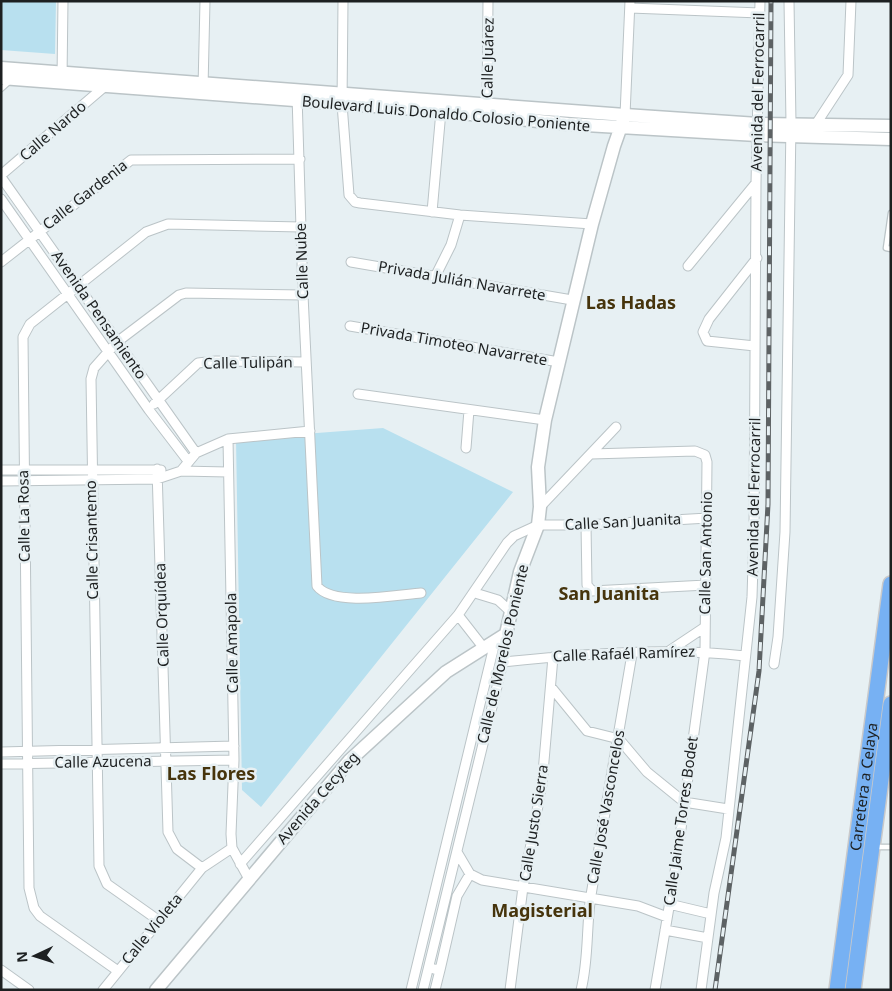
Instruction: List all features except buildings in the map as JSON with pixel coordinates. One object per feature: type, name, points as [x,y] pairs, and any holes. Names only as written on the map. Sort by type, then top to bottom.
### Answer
[{"type":"highway","name":"Carretera a Celaya","points":[[837,990],[891,584]]},
{"type":"highway","name":"Carretera a Celaya","points":[[853,990],[891,704]]},
{"type":"main road","name":"Boulevard Luis Donaldo Colosio Poniente","points":[[1,68],[62,77],[487,111],[568,124],[624,121],[758,129],[868,132],[891,126]]},
{"type":"main road","name":"Boulevard Luis Donaldo Colosio Poniente","points":[[7,78],[62,77],[104,87],[203,88]]},
{"type":"main road","name":"Boulevard Luis Donaldo Colosio Poniente","points":[[342,99],[441,111],[487,111]]},
{"type":"main road","name":"Calle de Morelos Poniente","points":[[506,634],[520,572],[538,525],[540,507],[538,467],[544,420],[592,224],[614,146],[624,121]]},
{"type":"main road","name":"Boulevard Luis Donaldo Colosio Poniente","points":[[791,129],[816,124],[868,132],[891,139]]},
{"type":"main road","name":"Avenida Cecyteg","points":[[156,990],[367,742],[434,681],[506,634]]},
{"type":"street","points":[[62,77],[64,1]]},
{"type":"street","points":[[203,88],[204,1]]},
{"type":"street","points":[[343,1],[342,99],[349,195],[352,199],[360,203],[460,215],[592,224]]},
{"type":"street","name":"Calle Juárez","points":[[487,111],[488,1]]},
{"type":"street","name":"Avenida del Ferrocarril","points":[[701,990],[711,914],[726,838],[752,597],[757,258],[756,183],[760,1]]},
{"type":"street","name":"Avenida del Ferrocarril","points":[[774,664],[779,627],[785,532],[791,129],[789,1]]},
{"type":"street","points":[[816,124],[848,75],[851,1]]},
{"type":"street","points":[[624,121],[630,5],[760,13]]},
{"type":"street","name":"Calle Nardo","points":[[1,176],[104,87]]},
{"type":"street","name":"Calle Nube","points":[[298,96],[303,295],[317,586],[331,596],[366,598],[422,593]]},
{"type":"street","points":[[432,212],[441,111]]},
{"type":"street","name":"Calle Gardenia","points":[[1,262],[131,160],[300,159]]},
{"type":"street","name":"Avenida Pensamiento","points":[[1,176],[196,454]]},
{"type":"street","points":[[688,266],[756,183]]},
{"type":"street","name":"Avenida Pensamiento","points":[[1,199],[149,410],[188,461]]},
{"type":"street","points":[[435,276],[451,245],[460,215]]},
{"type":"street","name":"Calle La Rosa","points":[[118,971],[40,916],[34,908],[29,888],[29,763],[23,480],[23,337],[30,324],[146,232],[159,226],[301,227]]},
{"type":"street","points":[[755,346],[707,341],[703,332],[709,319],[757,258]]},
{"type":"street","name":"Privada Julián Navarrete","points":[[351,262],[572,300]]},
{"type":"street","name":"Calle Crisantemo","points":[[158,920],[107,884],[100,873],[90,379],[94,368],[108,350],[172,298],[186,293],[303,295]]},
{"type":"street","name":"Privada Timoteo Navarrete","points":[[350,326],[559,362]]},
{"type":"street","name":"Calle Tulipán","points":[[149,410],[198,363],[216,361],[306,362]]},
{"type":"street","points":[[358,394],[544,420]]},
{"type":"street","points":[[466,448],[469,410]]},
{"type":"street","points":[[540,507],[616,427]]},
{"type":"street","points":[[180,471],[196,454],[228,439],[310,431]]},
{"type":"street","name":"Calle Amapola","points":[[228,439],[234,746],[231,834],[232,848],[249,879]]},
{"type":"street","name":"Calle San Antonio","points":[[591,454],[695,451],[705,456],[708,518],[705,651]]},
{"type":"street","points":[[1,470],[157,469],[171,474]]},
{"type":"street","name":"Calle Orquídea","points":[[157,469],[168,832],[176,849],[202,868]]},
{"type":"street","points":[[1,481],[91,478],[157,479],[180,471],[228,472]]},
{"type":"street","name":"Calle San Juanita","points":[[538,525],[586,525],[708,518]]},
{"type":"street","points":[[240,864],[458,615],[475,593],[507,542],[514,536],[538,525]]},
{"type":"street","points":[[586,525],[587,585],[592,591],[706,585]]},
{"type":"street","points":[[475,593],[498,600],[511,612]]},
{"type":"street","points":[[458,615],[489,645]]},
{"type":"street","points":[[667,653],[706,628]]},
{"type":"street","name":"Calle de Morelos Poniente","points":[[423,990],[503,662],[506,634]]},
{"type":"street","name":"Calle de Morelos Poniente","points":[[411,990],[466,770],[489,645]]},
{"type":"street","name":"Calle Rafaél Ramírez","points":[[503,662],[553,657],[705,651],[745,656]]},
{"type":"street","name":"Calle Jaime Torres Bodet","points":[[655,990],[705,651]]},
{"type":"street","name":"Calle José Vasconcelos","points":[[582,990],[586,973],[591,896],[632,654]]},
{"type":"street","name":"Calle Justo Sierra","points":[[512,988],[523,887],[542,784],[553,657]]},
{"type":"street","points":[[551,688],[587,731],[618,740],[647,772],[684,802],[728,810]]},
{"type":"street","name":"Calle Azucena","points":[[1,752],[234,746]]},
{"type":"street","name":"Calle Azucena","points":[[1,764],[234,760]]},
{"type":"street","points":[[466,770],[476,773]]},
{"type":"street","points":[[202,868],[232,848]]},
{"type":"street","points":[[457,852],[470,874],[482,880],[591,896],[638,906],[667,917]]},
{"type":"street","name":"Calle Violeta","points":[[103,990],[202,868]]},
{"type":"street","points":[[435,990],[461,885],[470,874]]},
{"type":"street","points":[[669,904],[711,914]]},
{"type":"street","points":[[443,910],[454,912]]},
{"type":"street","points":[[665,930],[708,938]]},
{"type":"street","points":[[417,964],[440,970]]},
{"type":"street","points":[[1,970],[29,990]]},
{"type":"lane","points":[[1,89],[7,78]]},
{"type":"lane","points":[[891,213],[886,248],[891,249]]},
{"type":"lane","points":[[872,847],[891,847]]},
{"type":"shaded area","points":[[1,1],[56,1],[55,54],[1,50]]},
{"type":"shaded area","points":[[383,428],[513,492],[261,807],[242,790],[236,439]]},
{"type":"railway","points":[[715,990],[759,671],[768,504],[771,1]]},
{"type":"district","name":"Las Hadas","points":[[631,303]]},
{"type":"district","name":"San Juanita","points":[[609,594]]},
{"type":"district","name":"Las Flores","points":[[211,774]]},
{"type":"district","name":"Magisterial","points":[[542,911]]}]
